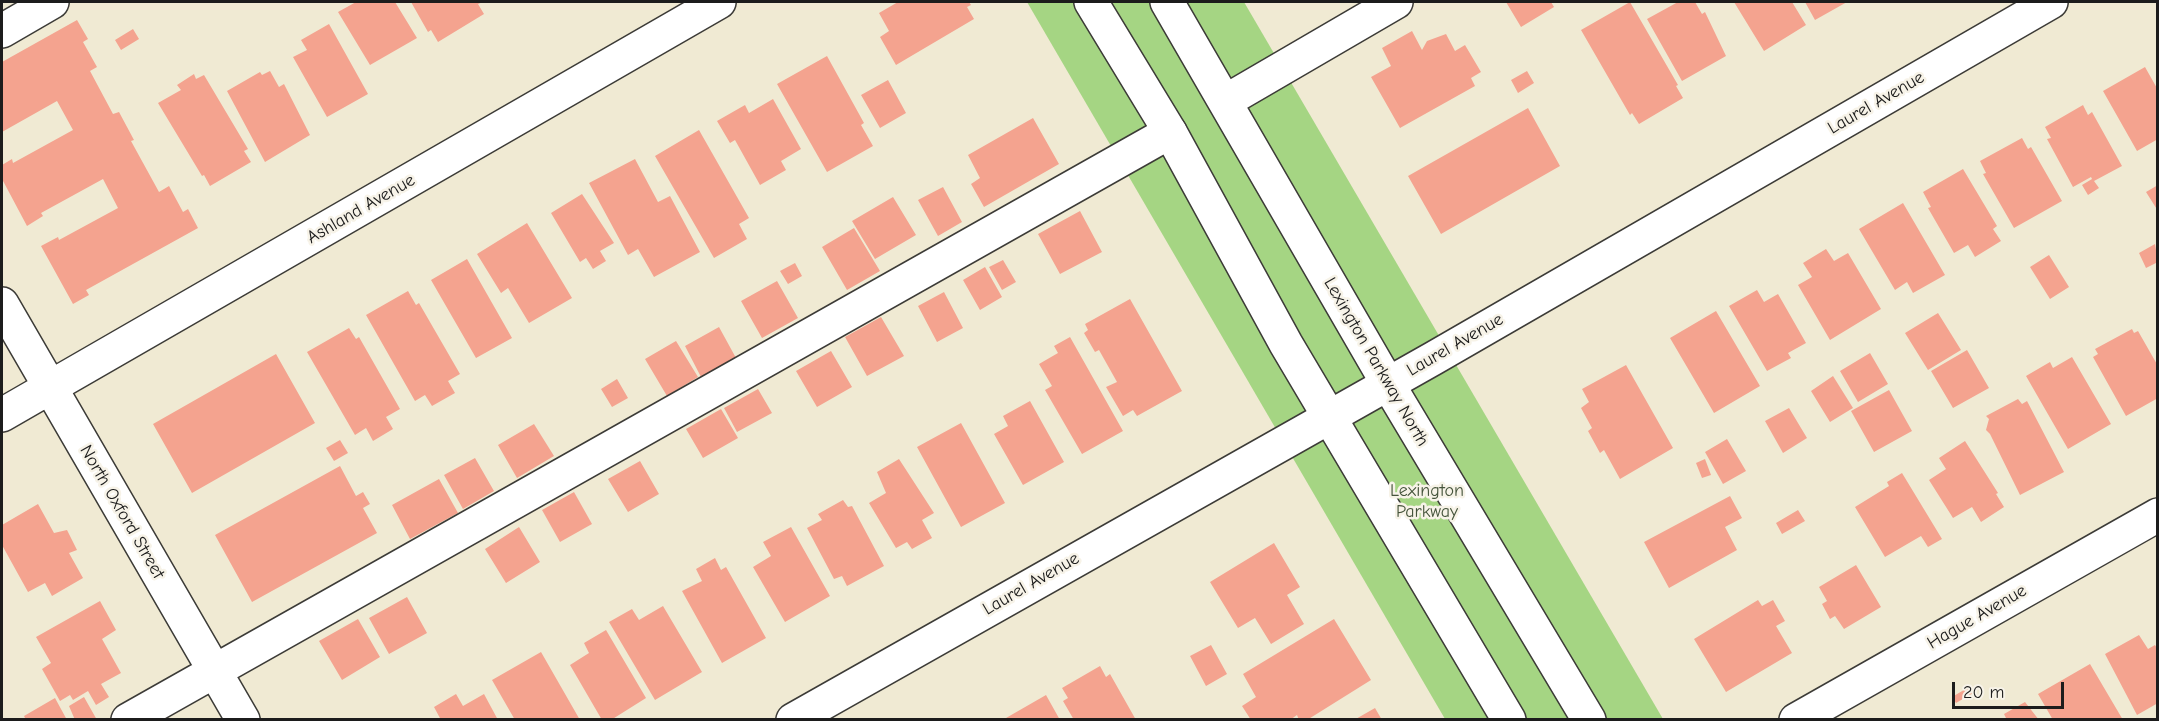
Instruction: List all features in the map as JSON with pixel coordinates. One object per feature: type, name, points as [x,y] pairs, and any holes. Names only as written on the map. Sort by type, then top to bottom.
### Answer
[{"type":"street","points":[[2,31],[52,2]]},
{"type":"street","name":"Ashland Avenue","points":[[2,415],[51,389],[719,2]]},
{"type":"street","points":[[1091,2],[1170,132],[1286,344],[1509,720]]},
{"type":"street","name":"Lexington Parkway North","points":[[1167,2],[1388,384],[1589,720]]},
{"type":"street","points":[[1226,101],[1396,2]]},
{"type":"street","name":"Laurel Avenue","points":[[793,720],[1329,415],[1388,384],[2051,2]]},
{"type":"street","points":[[128,720],[214,669],[1170,132]]},
{"type":"street","name":"North Oxford Street","points":[[2,304],[243,720]]},
{"type":"street","name":"Hague Avenue","points":[[1796,720],[2157,515]]},
{"type":"green space","name":"Lexington Parkway","points":[[1027,2],[1244,2],[1663,719],[1445,719]]},
{"type":"building","points":[[356,2],[395,2],[417,38],[370,65],[338,12]]},
{"type":"building","points":[[411,2],[483,2],[478,4],[484,14],[438,42],[431,30],[428,32]]},
{"type":"building","points":[[898,2],[969,2],[971,5],[967,7],[974,19],[896,65],[880,37],[889,31],[879,13]]},
{"type":"building","points":[[1506,2],[1551,2],[1554,7],[1521,27]]},
{"type":"building","points":[[1630,2],[1678,85],[1676,86],[1683,98],[1639,124],[1632,113],[1630,115],[1581,30]]},
{"type":"building","points":[[1678,2],[1695,2],[1702,14],[1705,12],[1726,56],[1682,81],[1647,19]]},
{"type":"building","points":[[1734,2],[1792,2],[1806,25],[1764,51]]},
{"type":"building","points":[[1805,2],[1847,2],[1815,20]]},
{"type":"building","points":[[77,20],[88,39],[83,42],[97,67],[90,71],[113,114],[119,112],[134,140],[131,141],[159,192],[169,186],[183,212],[188,209],[198,228],[86,290],[89,295],[73,304],[41,246],[58,237],[59,240],[118,208],[103,179],[41,213],[43,216],[27,226],[2,179],[2,165],[12,159],[13,163],[73,130],[57,101],[2,132],[2,62]]},
{"type":"building","points":[[329,24],[368,94],[327,117],[293,57],[307,50],[301,40]]},
{"type":"building","points":[[133,29],[139,39],[121,50],[115,40]]},
{"type":"building","points":[[1412,31],[1422,50],[1427,41],[1446,34],[1455,51],[1465,45],[1481,72],[1471,78],[1475,86],[1400,128],[1371,77],[1391,66],[1382,48]]},
{"type":"building","points":[[827,56],[864,123],[861,125],[873,146],[827,172],[777,84]]},
{"type":"building","points":[[2145,67],[2158,90],[2158,139],[2137,151],[2103,91]]},
{"type":"building","points":[[270,71],[279,87],[284,84],[310,135],[265,162],[227,91],[260,72],[262,75]]},
{"type":"building","points":[[1527,71],[1534,83],[1518,93],[1511,80]]},
{"type":"building","points":[[194,74],[196,79],[204,75],[248,149],[244,151],[251,162],[210,186],[158,103],[181,90],[177,85]]},
{"type":"building","points":[[888,80],[906,113],[880,128],[861,95]]},
{"type":"building","points":[[773,99],[801,149],[781,161],[786,170],[760,185],[735,140],[730,143],[717,121],[745,105],[749,113]]},
{"type":"building","points":[[2083,105],[2088,115],[2092,112],[2122,166],[2094,181],[2099,188],[2088,195],[2082,185],[2092,179],[2091,177],[2073,187],[2047,139],[2051,138],[2045,127]]},
{"type":"building","points":[[1528,108],[1560,166],[1441,234],[1408,176]]},
{"type":"building","points":[[1033,118],[1059,164],[984,207],[971,184],[980,178],[968,155]]},
{"type":"building","points":[[699,130],[749,218],[739,224],[747,239],[714,258],[655,156]]},
{"type":"building","points":[[2022,138],[2028,149],[2031,147],[2062,201],[2014,228],[1983,174],[1986,173],[1980,161]]},
{"type":"building","points":[[635,159],[658,202],[670,196],[700,252],[654,277],[638,249],[628,255],[589,183]]},
{"type":"building","points":[[1963,169],[1997,226],[1993,229],[2001,241],[1975,257],[1968,245],[1954,253],[1928,208],[1931,207],[1923,192]]},
{"type":"building","points":[[2158,185],[2158,211],[2146,192]]},
{"type":"building","points":[[943,187],[962,222],[938,236],[918,200]]},
{"type":"building","points":[[582,194],[614,243],[600,251],[606,261],[593,269],[586,258],[580,262],[551,213]]},
{"type":"building","points":[[893,197],[916,235],[875,259],[852,221]]},
{"type":"building","points":[[1903,203],[1945,275],[1913,293],[1907,282],[1895,290],[1859,229]]},
{"type":"building","points":[[1080,211],[1102,252],[1060,274],[1038,234]]},
{"type":"building","points":[[527,223],[572,298],[529,323],[508,288],[501,293],[477,254]]},
{"type":"building","points":[[854,228],[880,271],[847,290],[822,247]]},
{"type":"building","points":[[2155,244],[2158,262],[2146,268],[2139,253]]},
{"type":"building","points":[[1826,249],[1834,261],[1848,253],[1881,309],[1830,340],[1798,285],[1812,277],[1803,263]]},
{"type":"building","points":[[2049,255],[2069,287],[2050,299],[2030,267]]},
{"type":"building","points":[[467,259],[512,338],[476,358],[431,280]]},
{"type":"building","points":[[1003,260],[1016,282],[1002,290],[989,267]]},
{"type":"building","points":[[795,263],[802,276],[788,284],[780,271]]},
{"type":"building","points":[[985,267],[1002,297],[980,310],[963,280]]},
{"type":"building","points":[[777,281],[798,318],[762,338],[741,301]]},
{"type":"building","points":[[1757,290],[1764,302],[1778,294],[1806,343],[1788,353],[1791,358],[1767,371],[1729,306]]},
{"type":"building","points":[[408,291],[416,305],[419,303],[460,374],[448,381],[455,393],[432,406],[425,395],[415,401],[366,315]]},
{"type":"building","points":[[944,292],[963,328],[937,342],[918,306]]},
{"type":"building","points":[[1130,299],[1182,391],[1137,416],[1133,410],[1123,416],[1106,387],[1117,382],[1099,350],[1095,352],[1084,333],[1088,330],[1085,324]]},
{"type":"building","points":[[1716,311],[1760,386],[1714,413],[1670,338]]},
{"type":"building","points":[[1938,313],[1961,350],[1928,370],[1905,333]]},
{"type":"building","points":[[881,317],[904,356],[867,376],[845,337]]},
{"type":"building","points":[[719,327],[736,358],[701,377],[685,346]]},
{"type":"building","points":[[349,328],[356,339],[359,337],[400,409],[386,417],[393,429],[373,441],[366,428],[355,435],[307,352]]},
{"type":"building","points":[[2132,329],[2134,333],[2138,331],[2158,366],[2158,398],[2126,416],[2093,357],[2098,354],[2095,349]]},
{"type":"building","points":[[1070,337],[1123,431],[1082,454],[1045,390],[1052,386],[1039,364],[1058,353],[1054,346]]},
{"type":"building","points":[[676,341],[698,377],[667,396],[645,359]]},
{"type":"building","points":[[1967,350],[1989,388],[1953,408],[1931,371]]},
{"type":"building","points":[[831,351],[852,387],[817,407],[796,371]]},
{"type":"building","points":[[1870,353],[1888,384],[1858,402],[1840,371]]},
{"type":"building","points":[[276,354],[315,423],[192,493],[153,424]]},
{"type":"building","points":[[2072,357],[2111,424],[2068,449],[2026,376],[2050,362],[2053,368]]},
{"type":"building","points":[[1626,365],[1673,448],[1620,479],[1604,450],[1600,453],[1588,431],[1592,428],[1581,408],[1589,402],[1582,389]]},
{"type":"building","points":[[1833,376],[1853,408],[1830,422],[1811,391]]},
{"type":"building","points":[[617,379],[628,398],[612,407],[601,389]]},
{"type":"building","points":[[758,389],[772,413],[737,432],[724,408]]},
{"type":"building","points":[[1889,390],[1912,431],[1874,452],[1851,411]]},
{"type":"building","points":[[2018,399],[2022,404],[2027,401],[2064,472],[2020,495],[1986,430],[1989,419],[1986,416]]},
{"type":"building","points":[[1030,401],[1064,462],[1023,485],[994,434],[1008,426],[1003,416]]},
{"type":"building","points":[[1789,408],[1807,438],[1783,453],[1765,421]]},
{"type":"building","points":[[721,409],[738,438],[703,458],[686,429]]},
{"type":"building","points":[[961,423],[1005,503],[961,527],[917,447]]},
{"type":"building","points":[[534,424],[554,456],[517,478],[498,445]]},
{"type":"building","points":[[1727,439],[1746,471],[1723,484],[1705,452]]},
{"type":"building","points":[[340,440],[348,453],[334,461],[326,448]]},
{"type":"building","points":[[1965,441],[1998,493],[1996,494],[2004,507],[1981,522],[1972,507],[1953,518],[1929,480],[1946,469],[1939,458]]},
{"type":"building","points":[[475,458],[494,491],[463,509],[444,475]]},
{"type":"building","points":[[899,459],[934,513],[922,520],[932,538],[912,549],[907,542],[896,548],[869,503],[886,493],[877,472]]},
{"type":"building","points":[[1705,459],[1711,475],[1702,478],[1696,463]]},
{"type":"building","points":[[640,461],[659,494],[628,512],[608,479]]},
{"type":"building","points":[[340,466],[356,496],[363,492],[370,504],[363,508],[377,533],[252,602],[215,535]]},
{"type":"building","points":[[1902,473],[1942,539],[1928,547],[1921,536],[1885,557],[1855,507],[1889,486],[1887,482]]},
{"type":"building","points":[[439,479],[458,513],[410,539],[392,505]]},
{"type":"building","points":[[574,492],[592,524],[560,542],[542,510]]},
{"type":"building","points":[[1730,496],[1742,518],[1725,527],[1737,550],[1669,588],[1644,542]]},
{"type":"building","points":[[843,500],[848,507],[852,506],[884,566],[847,586],[842,576],[834,579],[807,528],[822,520],[818,514]]},
{"type":"building","points":[[38,504],[54,533],[67,530],[77,550],[69,553],[83,578],[52,596],[45,583],[28,592],[2,545],[2,525]]},
{"type":"building","points":[[1798,510],[1805,521],[1782,534],[1776,523]]},
{"type":"building","points":[[519,527],[540,562],[506,583],[485,549]]},
{"type":"building","points":[[791,527],[830,596],[785,622],[753,567],[771,556],[763,542]]},
{"type":"building","points":[[1274,543],[1300,587],[1287,595],[1304,624],[1271,644],[1255,618],[1238,628],[1210,582]]},
{"type":"building","points":[[715,558],[721,570],[726,567],[766,638],[722,663],[682,591],[702,581],[696,569]]},
{"type":"building","points":[[1856,565],[1881,607],[1844,629],[1835,616],[1830,619],[1822,604],[1827,601],[1819,587]]},
{"type":"building","points":[[407,597],[427,633],[389,654],[369,618]]},
{"type":"building","points":[[1758,600],[1762,606],[1773,600],[1785,621],[1776,626],[1792,653],[1726,692],[1694,639]]},
{"type":"building","points":[[100,601],[116,630],[102,639],[121,673],[101,684],[109,697],[96,705],[88,691],[73,700],[70,695],[60,701],[42,669],[51,663],[36,637]]},
{"type":"building","points":[[663,606],[702,672],[655,700],[609,622],[632,609],[639,620]]},
{"type":"building","points":[[358,619],[380,657],[342,680],[319,641]]},
{"type":"building","points":[[1334,619],[1371,680],[1307,720],[1299,720],[1297,715],[1290,720],[1251,720],[1242,706],[1256,697],[1243,674]]},
{"type":"building","points":[[606,630],[646,698],[611,720],[602,720],[570,665],[589,653],[584,643]]},
{"type":"building","points":[[2139,635],[2148,649],[2155,645],[2158,650],[2158,703],[2137,715],[2105,654]]},
{"type":"building","points":[[1211,645],[1227,674],[1206,686],[1190,656]]},
{"type":"building","points":[[541,652],[580,720],[515,720],[492,680]]},
{"type":"building","points":[[2090,664],[2123,720],[2053,720],[2038,694]]},
{"type":"building","points":[[1100,666],[1106,677],[1110,674],[1136,720],[1074,720],[1063,701],[1068,698],[1062,688]]},
{"type":"building","points":[[1969,687],[1973,693],[1956,703],[1952,697]]},
{"type":"building","points":[[456,694],[463,706],[484,694],[498,720],[441,720],[434,707]]},
{"type":"building","points":[[1046,695],[1060,720],[1007,720],[1006,718]]},
{"type":"building","points":[[84,697],[97,720],[75,720],[69,706]]},
{"type":"building","points":[[55,698],[67,720],[26,720],[24,716]]},
{"type":"building","points":[[2025,702],[2039,720],[2007,720],[2004,714]]},
{"type":"building","points":[[1375,708],[1382,720],[1354,720]]}]
